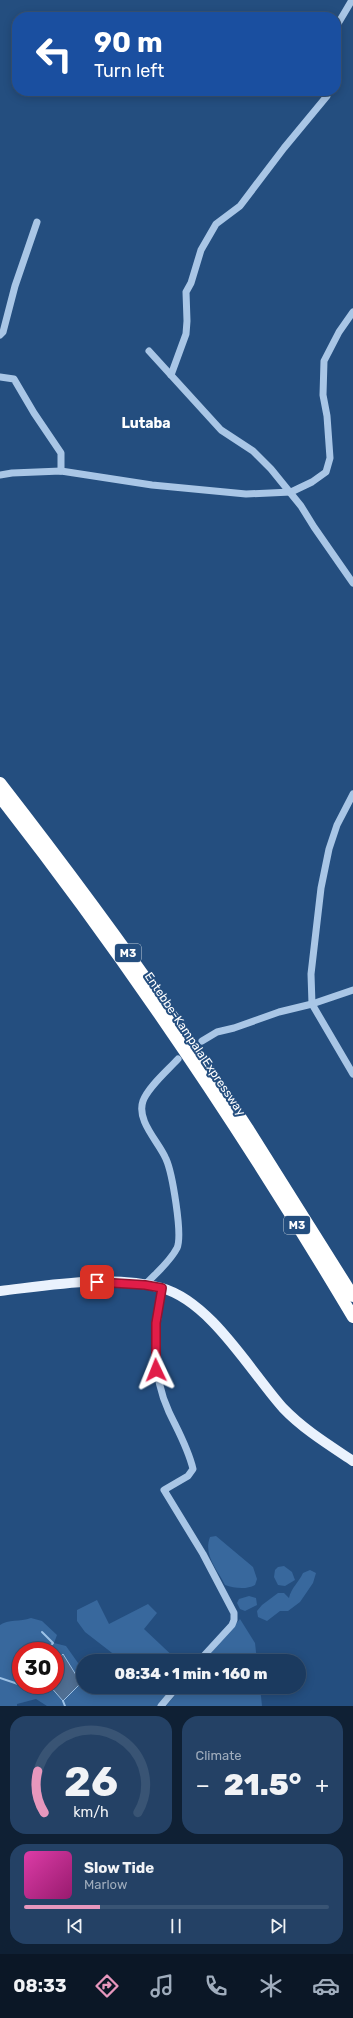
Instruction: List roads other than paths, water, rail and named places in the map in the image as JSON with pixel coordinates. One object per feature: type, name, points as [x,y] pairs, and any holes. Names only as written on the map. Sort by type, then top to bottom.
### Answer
[{"type":"highway","name":"Entebbe-Kampala Expressway","points":[[0,783],[130,956],[247,1129],[353,1296]]},
{"type":"highway","name":"Entebbe-Kampala Expressway","points":[[0,797],[100,931],[171,1030],[272,1185],[353,1317]]},
{"type":"main road","points":[[0,1292],[86,1282],[107,1282],[145,1285],[162,1288],[178,1294],[204,1314],[226,1338],[283,1407],[310,1431],[353,1461]]},
{"type":"street","points":[[341,19],[352,0]]},
{"type":"street","points":[[172,375],[186,334],[186,292],[191,283],[201,250],[216,224],[240,206],[284,148],[327,96]]},
{"type":"street","points":[[0,335],[3,332],[15,286],[37,222]]},
{"type":"street","points":[[0,475],[12,473],[61,471],[152,485],[246,494],[291,492],[322,476],[328,468],[328,434],[323,395],[324,361],[339,332],[353,312]]},
{"type":"street","points":[[149,351],[221,430],[253,451],[291,492],[353,583]]},
{"type":"street","points":[[0,377],[14,379],[34,413],[61,453],[61,471]]},
{"type":"street","points":[[353,794],[337,824],[329,849],[321,888],[311,963],[312,1004],[353,1074]]},
{"type":"street","points":[[202,1041],[217,1032],[234,1028],[279,1012],[312,1004],[353,990]]},
{"type":"street","points":[[145,1285],[177,1248],[178,1227],[171,1171],[166,1157],[146,1123],[142,1109],[143,1101],[152,1088],[178,1059]]},
{"type":"street","points":[[162,1288],[156,1323],[156,1370],[159,1387],[169,1412],[190,1454],[193,1469],[188,1476],[164,1490],[203,1554],[234,1613],[232,1625],[205,1654]]},
{"type":"street","points":[[161,1706],[171,1694]]},
{"type":"waterway","points":[[42,1632],[52,1642]]},
{"type":"waterway","points":[[0,1678],[12,1682]]},
{"type":"waterway","points":[[63,1701],[65,1706]]},
{"type":"district","name":"Lutaba","points":[[146,423]]}]
